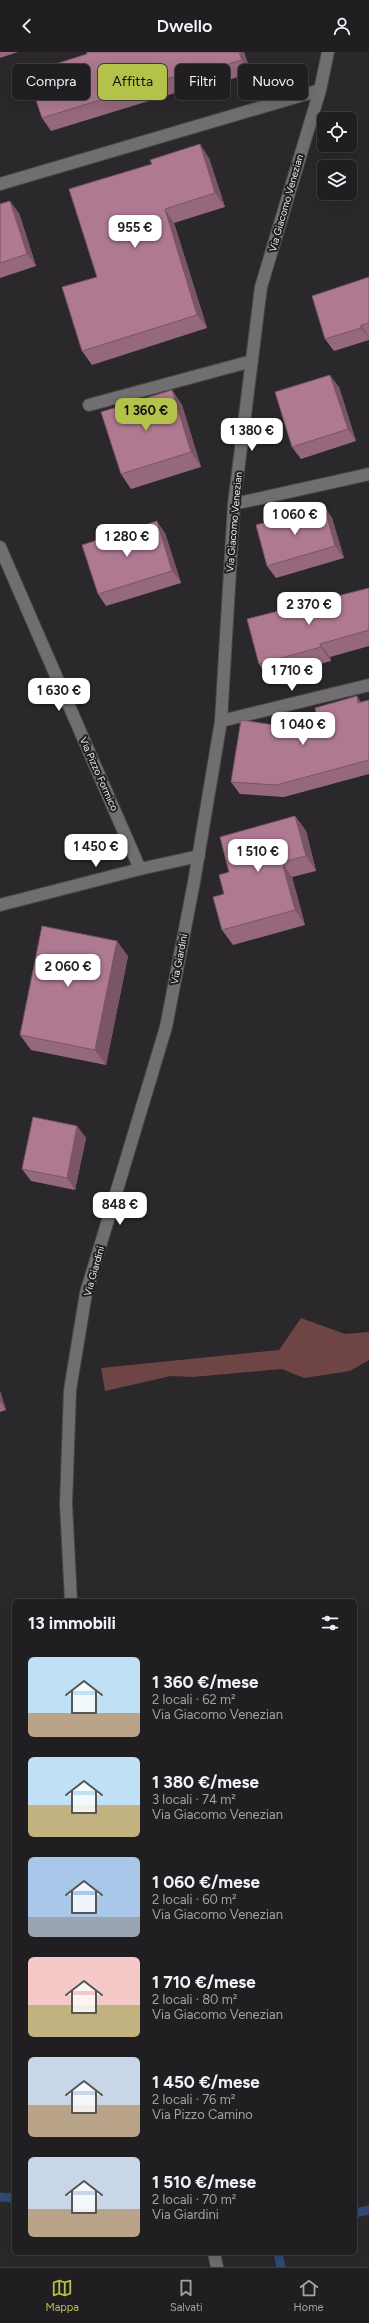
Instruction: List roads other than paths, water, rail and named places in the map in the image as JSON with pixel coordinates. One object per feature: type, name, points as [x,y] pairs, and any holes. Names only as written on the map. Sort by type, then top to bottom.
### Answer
[{"type":"street","name":"Via Giacomo Venezian","points":[[199,856],[221,721],[234,504],[261,287],[320,90],[328,52]]},
{"type":"street","points":[[0,184],[320,90]]},
{"type":"street","points":[[89,405],[252,361]]},
{"type":"street","points":[[234,504],[369,474]]},
{"type":"street","name":"Via Pizzo Formico","points":[[0,547],[140,869]]},
{"type":"street","points":[[221,721],[369,685]]},
{"type":"street","points":[[0,905],[140,869],[199,856]]},
{"type":"street","name":"Via Giardini","points":[[71,1599],[66,1504],[70,1390],[86,1293],[166,1027],[199,856]]},
{"type":"street","points":[[214,2255],[217,2267]]},
{"type":"waterway","points":[[0,2197],[12,2198]]},
{"type":"waterway","points":[[357,2213],[369,2210]]},
{"type":"waterway","points":[[278,2255],[281,2267]]}]
